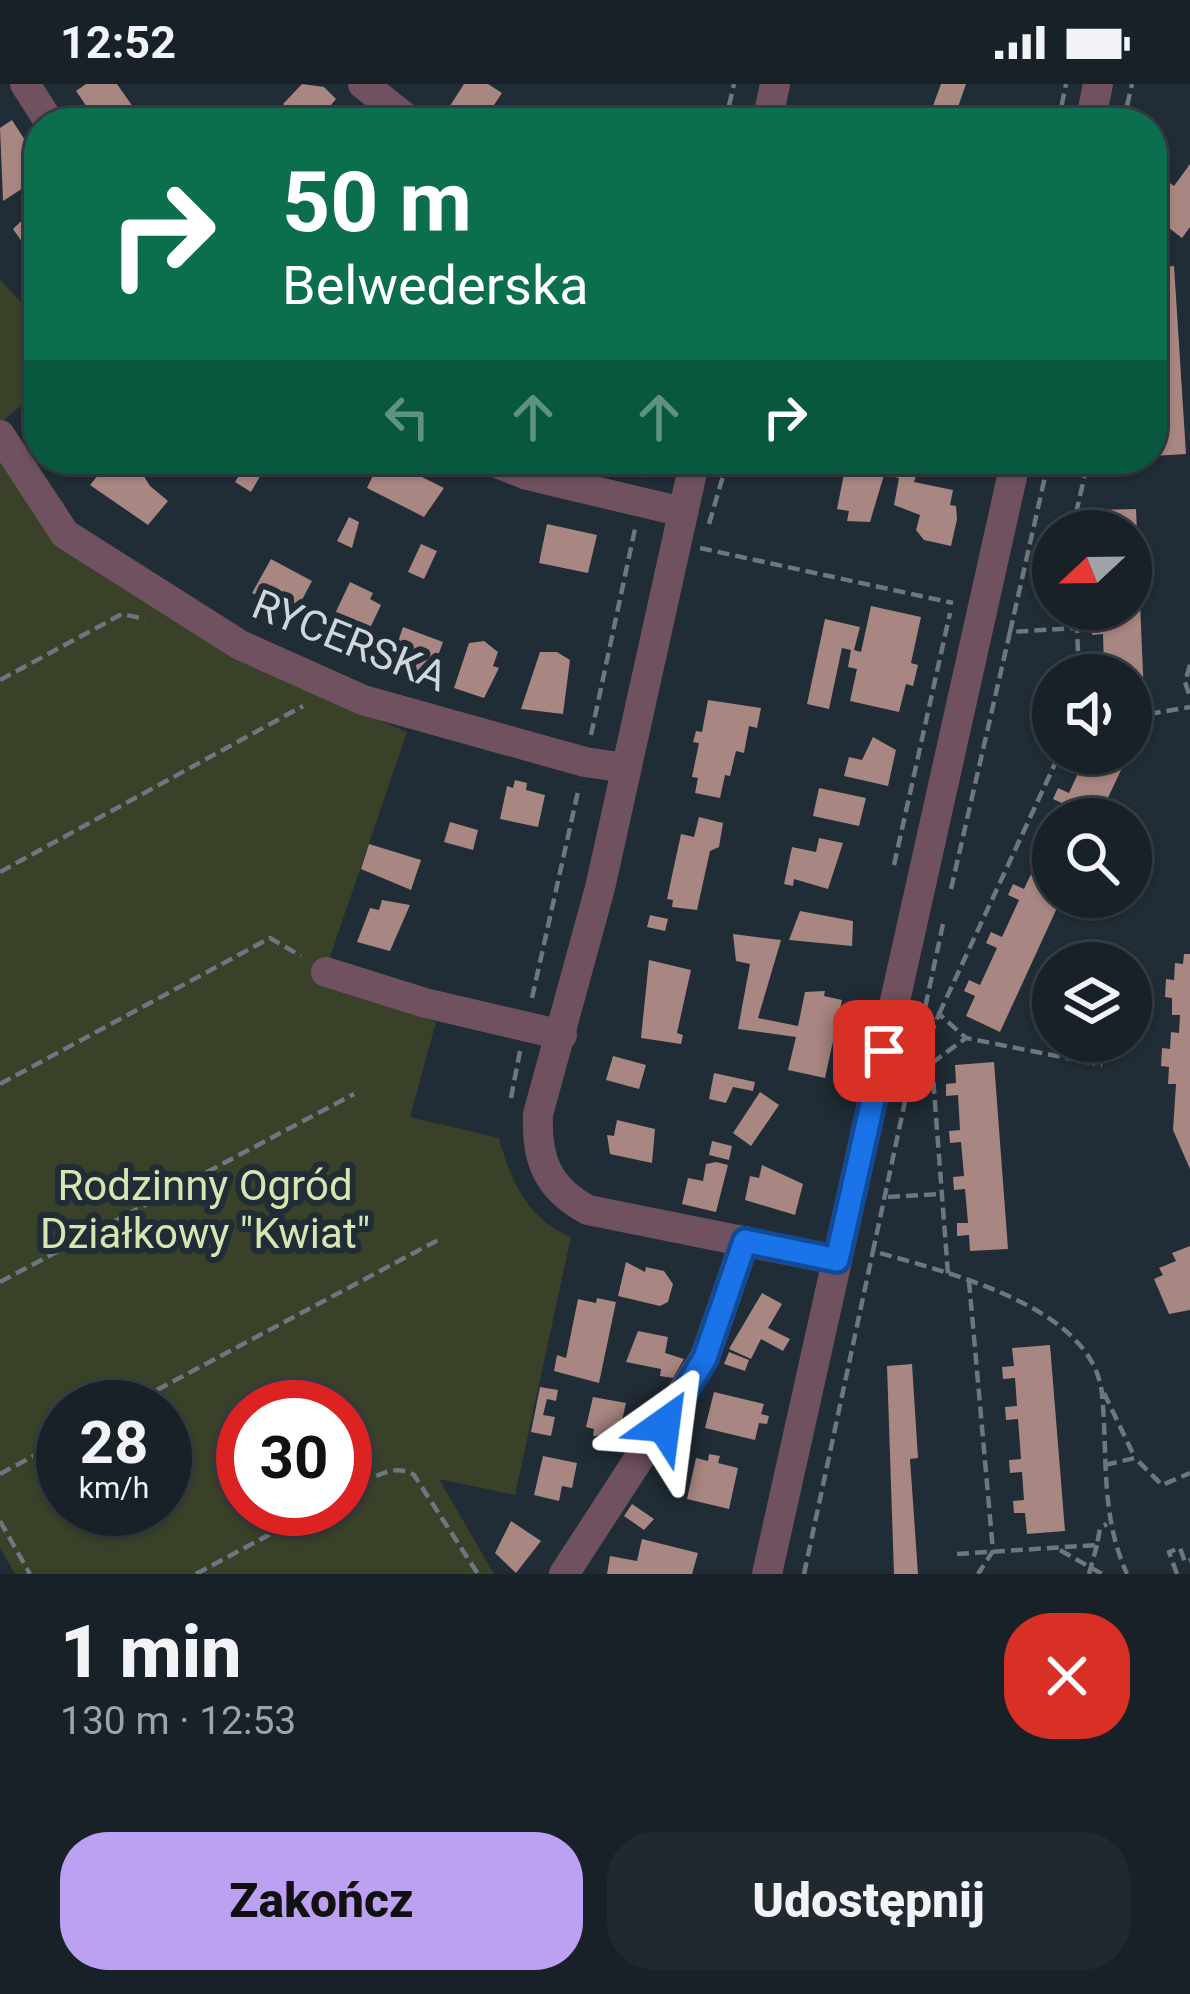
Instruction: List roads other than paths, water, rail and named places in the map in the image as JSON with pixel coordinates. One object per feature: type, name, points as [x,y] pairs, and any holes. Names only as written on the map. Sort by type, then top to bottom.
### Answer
[{"type":"street","points":[[363,84],[393,108]]},
{"type":"street","name":"RYCERSKA","points":[[0,435],[24,472]]},
{"type":"street","name":"RYCERSKA","points":[[26,474],[65,534],[240,645],[363,700],[544,752],[626,768]]},
{"type":"street","points":[[524,474],[683,512]]},
{"type":"street","points":[[691,474],[626,768],[562,1035],[538,1114],[542,1168],[554,1186],[588,1210],[837,1260]]},
{"type":"street","points":[[767,1574],[1013,474]]},
{"type":"street","points":[[326,973],[425,1004],[562,1035]]},
{"type":"street","points":[[564,1574],[705,1358],[745,1241]]},
{"type":"park label","name":"Rodzinny Ogród Działkowy \"Kwiat\"","points":[[205,1209]]}]
